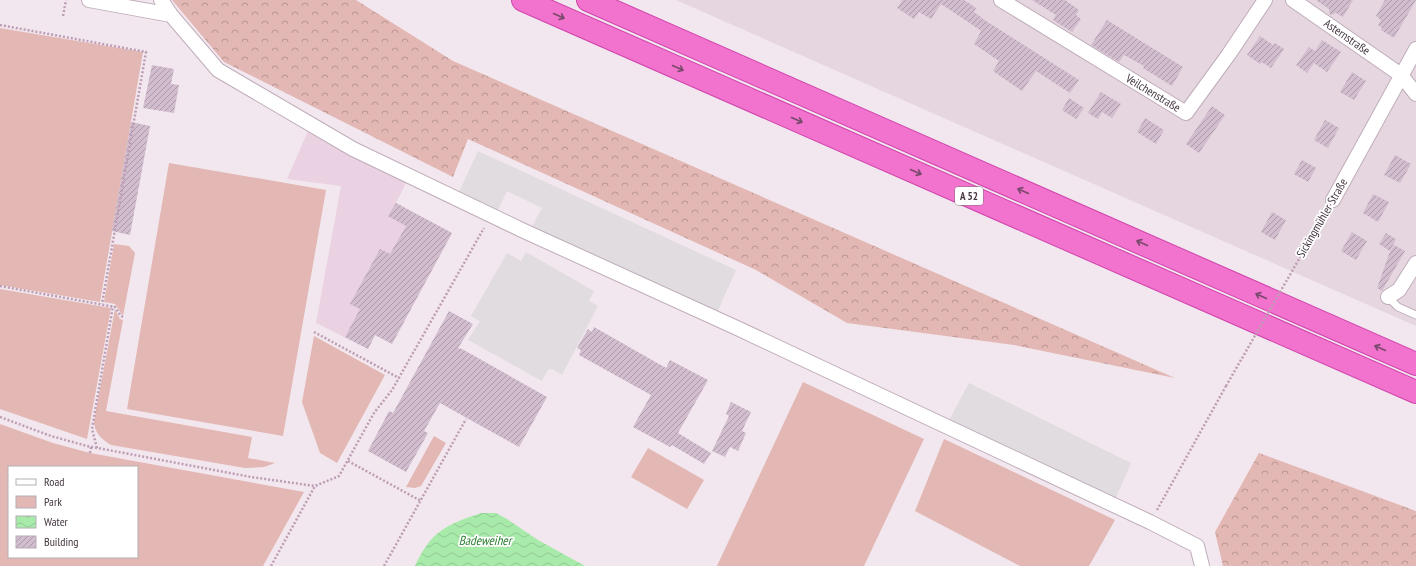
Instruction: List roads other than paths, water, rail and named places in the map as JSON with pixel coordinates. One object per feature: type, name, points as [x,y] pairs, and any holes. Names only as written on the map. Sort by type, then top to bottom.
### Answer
[{"type":"highway","name":"A 52","points":[[523,0],[1416,392]]},
{"type":"highway","name":"A 52","points":[[588,0],[1416,364]]},
{"type":"street","points":[[89,0],[171,15]]},
{"type":"street","points":[[161,0],[171,15],[218,70],[353,149],[494,217],[737,328],[1150,522],[1197,546],[1202,566]]},
{"type":"street","name":"Veilchenstraße","points":[[1001,0],[1186,113],[1229,54],[1265,0]]},
{"type":"street","name":"Asternstraße","points":[[1293,0],[1401,75],[1416,94]]},
{"type":"street","name":"Sickingmühler Straße","points":[[1333,200],[1416,49]]},
{"type":"street","points":[[1388,297],[1399,290],[1416,263]]},
{"type":"lane","points":[[1388,297],[1398,307],[1416,315]]},
{"type":"water","name":"Badeweiher","points":[[481,513],[496,513],[538,540],[585,566],[415,566],[427,545],[441,531],[458,521]]}]
